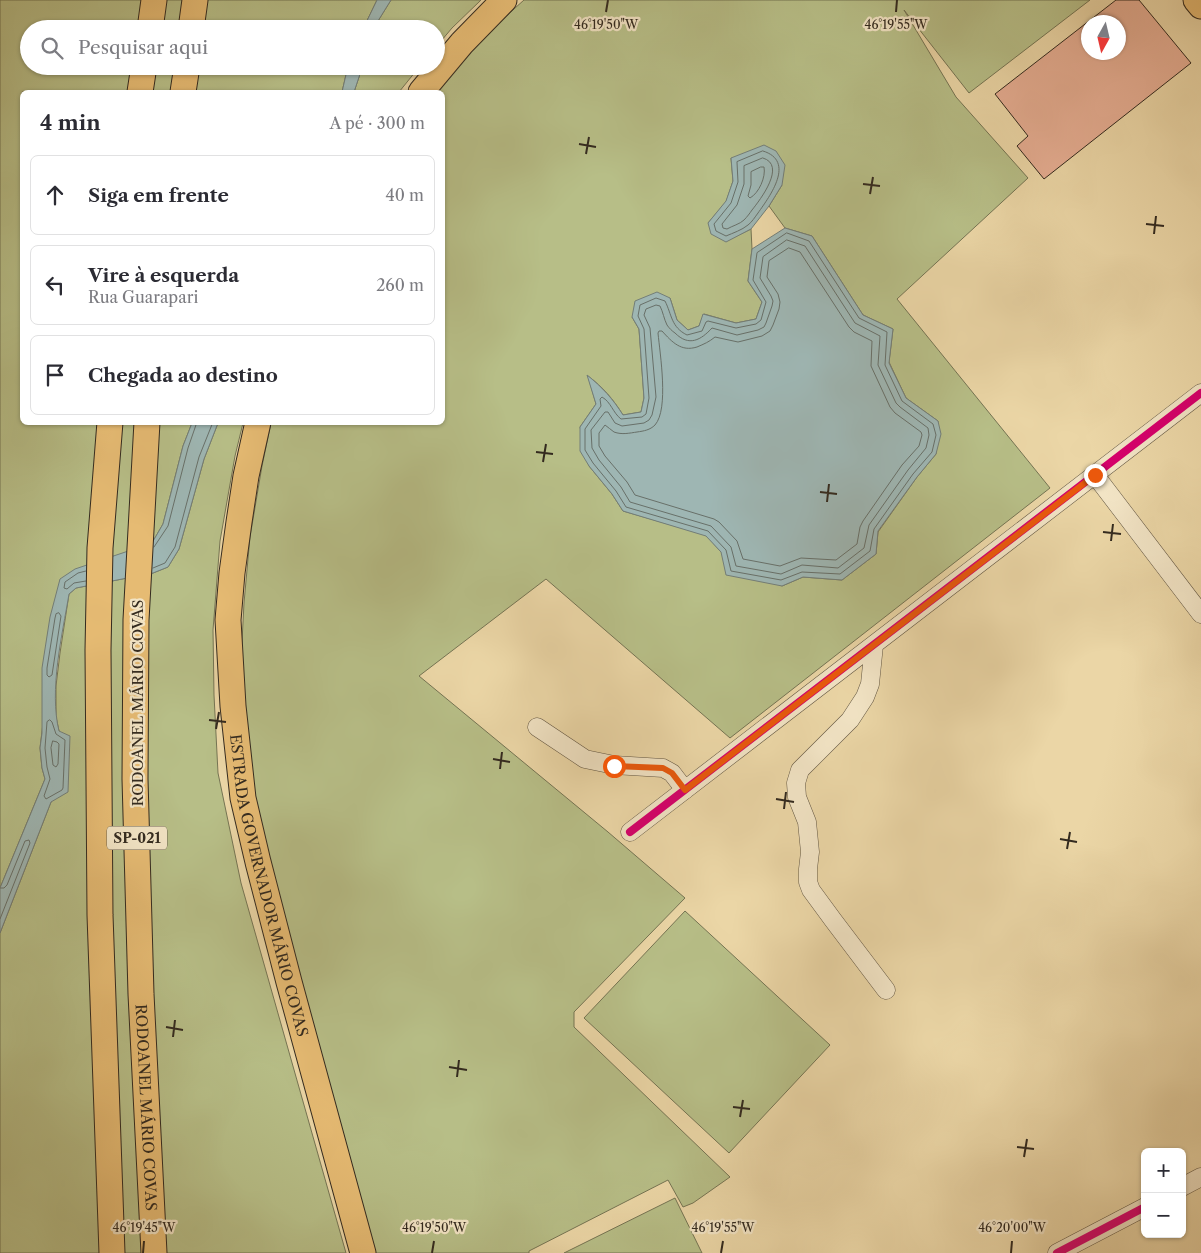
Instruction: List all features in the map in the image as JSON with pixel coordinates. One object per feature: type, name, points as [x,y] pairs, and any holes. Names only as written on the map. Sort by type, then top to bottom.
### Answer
[{"type":"highway","points":[[151,20],[154,0]]},
{"type":"highway","points":[[192,20],[195,0]]},
{"type":"highway","points":[[445,63],[462,42],[504,0]]},
{"type":"highway","points":[[1196,0],[1201,6]]},
{"type":"highway","points":[[140,90],[143,75]]},
{"type":"highway","points":[[183,90],[186,75]]},
{"type":"highway","points":[[423,90],[435,75]]},
{"type":"highway","name":"SP-021","points":[[110,425],[100,548],[98,670],[100,915],[112,1253]]},
{"type":"highway","name":"RODOANEL MÁRIO COVAS","points":[[147,425],[136,620],[136,779],[141,994],[154,1253]]},
{"type":"highway","name":"ESTRADA GOVERNADOR MÁRIO COVAS","points":[[257,425],[240,512],[228,620],[232,706],[243,798],[286,973],[363,1253]]},
{"type":"street","points":[[630,832],[1201,394]]},
{"type":"street","points":[[1095,475],[1201,614]]},
{"type":"street","points":[[874,645],[870,684],[865,697],[850,720],[800,770],[796,783],[797,797],[807,822],[810,852],[808,882],[833,920],[886,990]]},
{"type":"street","points":[[537,727],[585,759],[614,766],[663,768],[672,773],[685,790]]},
{"type":"street","points":[[1186,1185],[1201,1177]]},
{"type":"street","points":[[1057,1253],[1141,1208]]},
{"type":"green space","points":[[0,0],[377,0],[367,20],[20,20],[20,75],[346,75],[342,90],[20,90],[20,425],[191,425],[183,446],[163,524],[152,543],[60,580],[40,748],[45,779],[0,888]]},
{"type":"green space","points":[[391,0],[481,0],[445,36],[445,20],[379,20]]},
{"type":"green space","points":[[524,0],[1090,0],[969,93],[904,10],[956,97],[1028,178],[897,299],[1050,488],[730,738],[546,579],[419,676],[685,898],[574,1012],[574,1027],[730,1177],[693,1203],[683,1207],[668,1180],[529,1251],[529,1253],[375,1253],[319,1053],[258,819],[245,722],[241,661],[244,603],[250,537],[271,425],[445,425],[445,90],[437,90],[485,35]],"holes":[[[731,158],[782,185],[769,206],[785,228],[812,236],[863,315],[893,329],[889,362],[906,398],[938,421],[936,454],[917,477],[878,532],[876,554],[842,580],[803,577],[782,586],[721,552],[706,535],[623,511],[589,466],[580,427],[596,404],[588,376],[607,394],[623,415],[641,412],[644,398],[639,329],[632,317],[670,298],[677,320],[688,330],[699,326],[704,314],[736,323],[756,319],[762,302],[748,281],[752,249],[751,229],[726,241],[708,223],[726,202],[733,181]]]},
{"type":"green space","points":[[360,75],[413,75],[401,90],[355,90]]},
{"type":"green space","points":[[217,425],[243,425],[220,541],[213,630],[218,773],[241,883],[346,1253],[0,1253],[0,933],[51,802],[59,731],[56,717],[56,686],[69,594],[76,588],[153,573],[168,567],[179,549],[204,459]]},
{"type":"green space","points":[[685,911],[830,1045],[729,1153],[584,1018]]},
{"type":"green space","points":[[675,1198],[702,1253],[564,1253]]},
{"type":"water","points":[[377,0],[391,0],[379,20],[367,20]]},
{"type":"water","points":[[346,75],[360,75],[355,90],[342,90]]},
{"type":"water","points":[[764,145],[776,151],[785,165],[782,185],[751,229],[726,242],[711,234],[708,223],[726,201],[733,181],[731,158]]},
{"type":"water","points":[[785,228],[812,236],[863,315],[893,329],[889,363],[906,398],[938,421],[941,434],[936,454],[878,531],[876,554],[842,580],[803,577],[782,586],[726,575],[721,552],[706,536],[623,511],[580,451],[580,427],[596,404],[587,375],[607,394],[623,415],[641,412],[644,398],[639,329],[632,317],[635,301],[657,292],[670,298],[677,320],[688,330],[699,326],[703,314],[736,323],[756,319],[762,302],[748,281],[752,249]]},
{"type":"water","points":[[191,425],[217,425],[204,459],[179,549],[168,567],[153,573],[76,588],[69,594],[60,645],[55,698],[59,731],[70,736],[68,792],[51,802],[0,933],[0,888],[45,779],[40,748],[42,733],[42,668],[50,617],[60,579],[75,569],[152,543],[163,524],[183,446]]},
{"type":"building","points":[[1116,0],[1139,0],[1191,63],[1044,179],[1017,146],[1028,136],[995,94],[1081,27],[1081,60],[1126,60],[1126,15],[1097,15]]},
{"type":"cycle path","points":[[630,832],[1201,393]]},
{"type":"cycle path","points":[[1057,1253],[1141,1209]]},
{"type":"route","points":[[614,766],[663,768],[672,773],[685,790],[1095,475]]}]
